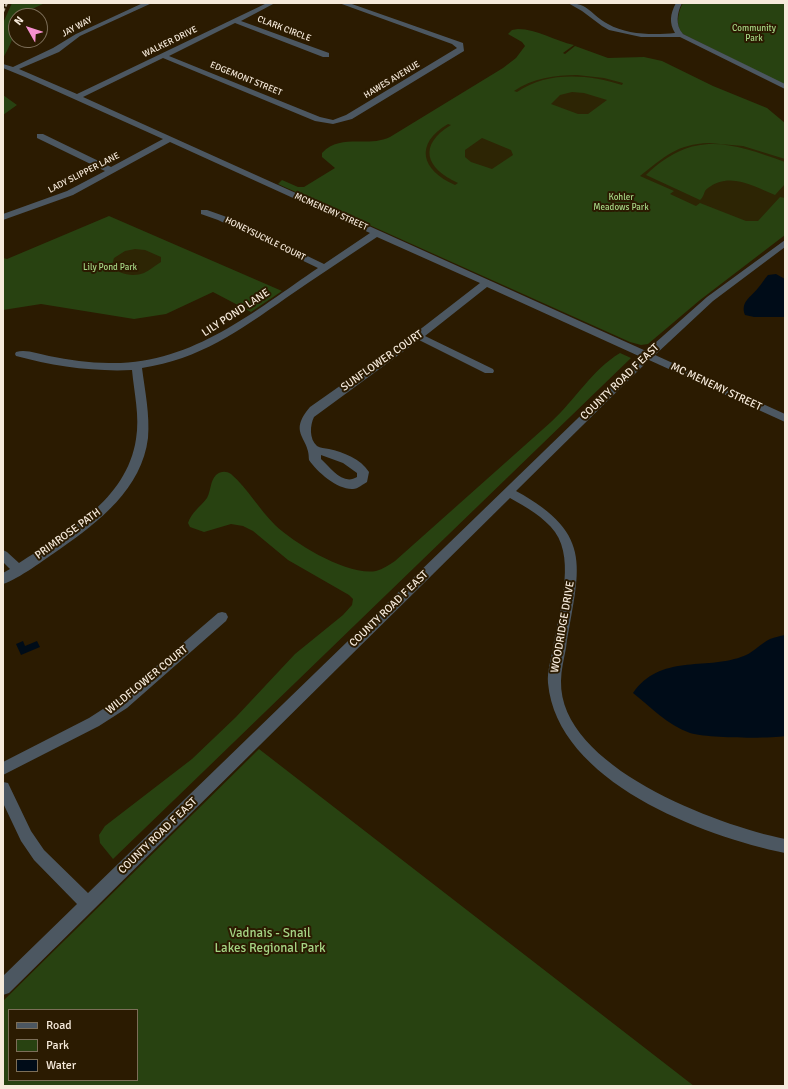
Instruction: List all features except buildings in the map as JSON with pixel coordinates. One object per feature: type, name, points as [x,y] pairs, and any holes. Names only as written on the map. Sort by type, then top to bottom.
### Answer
[{"type":"street","name":"JAY WAY","points":[[14,69],[57,49],[78,35],[149,3]]},
{"type":"street","name":"WALKER DRIVE","points":[[77,97],[272,3]]},
{"type":"street","name":"HAWES AVENUE","points":[[322,120],[338,121],[349,117],[459,52],[461,47],[456,43],[342,3]]},
{"type":"street","points":[[571,3],[583,7],[603,24],[617,30],[660,35],[680,35],[785,87]]},
{"type":"street","points":[[679,3],[674,25],[680,35]]},
{"type":"street","name":"CLARK CIRCLE","points":[[235,21],[326,55]]},
{"type":"street","name":"EDGEMONT STREET","points":[[163,56],[322,120]]},
{"type":"street","name":"MCMENEMY STREET","points":[[3,62],[14,69],[648,356]]},
{"type":"street","name":"MCMENEMY STREET","points":[[3,66],[14,69]]},
{"type":"street","points":[[40,136],[112,171]]},
{"type":"street","name":"LADY SLIPPER LANE","points":[[3,217],[57,199],[170,139]]},
{"type":"street","name":"HONEYSUCKLE COURT","points":[[204,212],[221,218],[324,268]]},
{"type":"street","name":"LILY POND LANE","points":[[20,354],[95,366],[137,366],[175,358],[210,345],[376,233]]},
{"type":"street","name":"COUNTY ROAD F EAST","points":[[3,987],[648,356],[706,303],[785,242]]},
{"type":"street","name":"SUNFLOWER COURT","points":[[315,451],[308,442],[305,433],[306,421],[312,412],[325,401],[418,336],[486,282]]},
{"type":"street","points":[[418,336],[489,371]]},
{"type":"street","name":"MC MENEMY STREET","points":[[648,356],[785,418]]},
{"type":"street","name":"PRIMROSE PATH","points":[[3,579],[86,523],[109,503],[127,480],[136,462],[142,439],[137,366]]},
{"type":"street","name":"WOODRIDGE DRIVE","points":[[508,492],[536,508],[552,521],[561,532],[571,554],[571,577],[554,681],[560,712],[577,740],[595,758],[621,779],[682,814],[750,838],[785,846]]},
{"type":"street","points":[[3,555],[18,569]]},
{"type":"street","name":"WILDFLOWER COURT","points":[[3,769],[94,722],[122,704],[222,617]]},
{"type":"street","points":[[3,788],[26,836],[38,855],[88,904]]},
{"type":"green space","points":[[12,3],[45,3],[34,8],[10,8]]},
{"type":"green space","name":"Community Park","points":[[683,3],[785,3],[785,85],[683,34],[680,31],[678,19]]},
{"type":"green space","points":[[8,12],[8,48],[3,58],[3,23]]},
{"type":"green space","name":"Kohler Meadows Park","points":[[518,29],[539,33],[574,45],[563,53],[565,54],[575,46],[608,58],[644,57],[662,61],[713,86],[767,108],[785,123],[785,235],[700,300],[648,344],[641,345],[630,342],[278,184],[282,180],[298,187],[304,187],[335,168],[322,157],[322,153],[329,147],[346,142],[381,140],[390,137],[503,68],[516,58],[525,46],[522,42],[508,34],[512,30]]},
{"type":"green space","points":[[3,95],[17,105],[3,115]]},
{"type":"green space","name":"Lily Pond Park","points":[[109,216],[282,291],[251,312],[213,292],[166,314],[134,319],[41,304],[3,310],[3,258],[7,259]]},
{"type":"green space","points":[[620,353],[631,358],[113,859],[100,843],[99,835],[105,826],[192,759],[236,717],[295,654],[343,615],[352,605],[353,599],[349,595],[288,560],[253,531],[243,526],[231,524],[204,532],[190,527],[188,523],[189,519],[207,498],[216,475],[224,472],[231,474],[243,486],[275,525],[308,549],[337,564],[351,569],[376,571],[395,561],[551,422],[601,368]]},
{"type":"green space","name":"Vadnais - Snail Lakes Regional Park","points":[[259,749],[694,1086],[3,1086],[3,1001]]},
{"type":"sand","points":[[577,75],[604,78],[623,83],[622,85],[595,78],[568,76],[541,80],[517,92],[514,91],[536,80],[544,78]]},
{"type":"sand","points":[[572,92],[584,93],[607,100],[588,114],[578,114],[551,104],[560,95]]},
{"type":"sand","points":[[448,124],[451,125],[440,133],[434,140],[430,148],[430,156],[438,170],[458,183],[455,185],[435,172],[429,164],[426,156],[426,148],[430,140],[437,132]]},
{"type":"sand","points":[[482,138],[511,150],[513,155],[492,169],[471,162],[465,157],[465,150]]},
{"type":"sand","points":[[709,143],[743,146],[785,159],[785,162],[746,149],[729,145],[712,144],[696,146],[680,151],[663,161],[646,175],[700,200],[708,188],[716,183],[725,181],[742,182],[775,195],[785,184],[785,198],[780,197],[758,221],[746,221],[700,203],[696,206],[670,194],[674,191],[640,176],[664,157],[679,149]]},
{"type":"sand","points":[[135,249],[145,250],[161,257],[161,262],[144,273],[135,275],[122,273],[114,268],[112,265],[114,258],[125,251]]},
{"type":"water","points":[[776,274],[785,279],[785,317],[754,317],[745,315],[744,307],[747,300],[768,275]]},
{"type":"water","points":[[785,635],[785,736],[737,738],[697,735],[682,730],[667,721],[633,693],[644,681],[656,673],[684,665],[713,663],[741,657],[749,654],[770,639]]},
{"type":"water","points":[[23,641],[25,646],[37,641],[40,647],[21,655],[16,644]]},
{"type":"railway","points":[[3,12],[7,3]]}]
